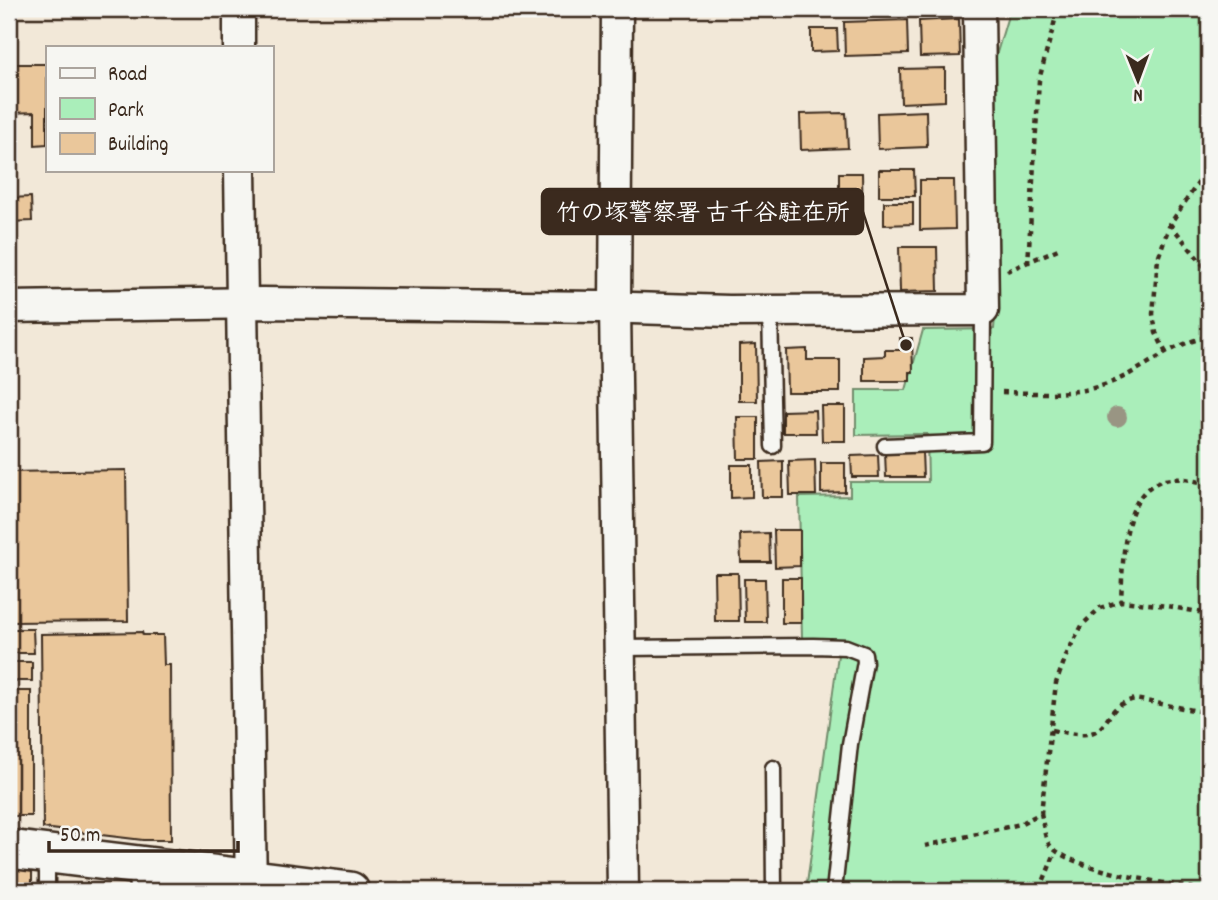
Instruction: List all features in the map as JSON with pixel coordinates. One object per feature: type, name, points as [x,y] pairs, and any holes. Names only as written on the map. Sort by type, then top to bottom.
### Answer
[{"type":"street","points":[[239,9],[239,46]]},
{"type":"street","points":[[617,9],[615,307],[623,891]]},
{"type":"street","points":[[9,307],[241,303],[983,310],[979,9]]},
{"type":"street","points":[[240,172],[251,886]]},
{"type":"street","points":[[9,849],[47,854],[145,878],[350,891]]},
{"type":"lane","points":[[770,310],[773,446]]},
{"type":"lane","points":[[886,446],[982,442],[983,310]]},
{"type":"lane","points":[[621,648],[813,646],[846,647],[864,654],[850,744],[834,891]]},
{"type":"lane","points":[[773,768],[774,891]]},
{"type":"lane","points":[[47,854],[47,891]]},
{"type":"path","points":[[1028,264],[1039,80],[1058,9]]},
{"type":"path","points":[[1166,353],[1156,334],[1153,314],[1158,258],[1170,224],[1209,167]]},
{"type":"path","points":[[1170,224],[1209,272]]},
{"type":"path","points":[[982,276],[1000,274],[1058,249]]},
{"type":"path","points":[[982,391],[1083,391],[1112,382],[1166,353],[1209,337]]},
{"type":"path","points":[[1121,601],[1126,526],[1139,499],[1150,488],[1163,481],[1194,480],[1209,485]]},
{"type":"path","points":[[1209,614],[1121,601],[1100,608],[1083,624],[1068,651],[1056,683],[1041,813],[1047,842],[1055,851],[1084,866],[1209,891]]},
{"type":"path","points":[[1052,730],[1083,734],[1095,732],[1103,727],[1115,708],[1135,699],[1209,713]]},
{"type":"path","points":[[925,846],[1020,824],[1041,813]]},
{"type":"path","points":[[1040,889],[1055,851]]},
{"type":"path","points":[[1024,891],[1025,887],[1058,891]]},
{"type":"green space","points":[[1010,9],[1209,9],[1209,891],[806,891],[840,640],[802,638],[799,497],[850,496],[850,482],[928,482],[927,434],[856,435],[856,390],[906,390],[923,330],[994,329],[997,290],[993,66]]},
{"type":"building","points":[[835,9],[889,9],[835,11]]},
{"type":"building","points":[[959,19],[960,56],[920,57],[919,21]]},
{"type":"building","points":[[907,20],[908,54],[845,56],[844,22]]},
{"type":"building","points":[[811,29],[837,29],[838,51],[811,52]]},
{"type":"building","points":[[9,64],[46,64],[46,144],[35,145],[35,112],[9,113]]},
{"type":"building","points":[[945,68],[945,101],[901,103],[900,69]]},
{"type":"building","points":[[926,111],[927,147],[878,149],[877,113]]},
{"type":"building","points":[[846,113],[848,148],[801,150],[800,114]]},
{"type":"building","points":[[879,170],[914,170],[915,196],[879,196]]},
{"type":"building","points":[[839,173],[862,173],[863,225],[839,226]]},
{"type":"building","points":[[920,180],[954,180],[955,229],[920,230]]},
{"type":"building","points":[[31,197],[32,221],[9,222],[9,198]]},
{"type":"building","points":[[884,202],[913,202],[913,224],[884,225]]},
{"type":"building","points":[[899,247],[937,247],[938,291],[900,292]]},
{"type":"building","points":[[900,338],[912,338],[913,372],[910,372],[910,381],[864,381],[864,357],[885,356],[885,350],[901,350]]},
{"type":"building","points":[[756,344],[757,401],[739,401],[739,345]]},
{"type":"building","points":[[807,349],[807,360],[840,360],[840,392],[787,392],[786,350]]},
{"type":"building","points":[[821,406],[845,406],[845,441],[822,441]]},
{"type":"building","points":[[815,410],[816,433],[783,433],[783,411]]},
{"type":"building","points":[[737,417],[758,417],[758,459],[738,459]]},
{"type":"building","points":[[922,451],[923,477],[886,477],[885,452]]},
{"type":"building","points":[[878,455],[879,477],[852,477],[851,456]]},
{"type":"building","points":[[815,460],[816,495],[790,495],[789,461]]},
{"type":"building","points":[[783,461],[783,497],[762,497],[761,462]]},
{"type":"building","points":[[821,463],[845,463],[845,492],[821,493]]},
{"type":"building","points":[[731,465],[752,465],[752,497],[731,498]]},
{"type":"building","points":[[126,470],[128,621],[9,622],[9,472]]},
{"type":"building","points":[[774,530],[800,530],[800,566],[775,567]]},
{"type":"building","points":[[769,533],[770,562],[741,562],[740,534]]},
{"type":"building","points":[[714,573],[738,573],[739,621],[715,621]]},
{"type":"building","points":[[782,578],[801,578],[801,623],[782,623]]},
{"type":"building","points":[[744,579],[765,579],[766,622],[745,622]]},
{"type":"building","points":[[9,629],[33,629],[34,653],[9,653]]},
{"type":"building","points":[[142,632],[143,635],[163,635],[164,665],[170,665],[171,840],[143,840],[43,828],[41,634]]},
{"type":"building","points":[[9,662],[32,662],[32,681],[9,681]]},
{"type":"building","points":[[9,691],[31,691],[31,816],[9,816]]},
{"type":"building","points":[[32,869],[32,891],[9,891],[9,870]]},
{"type":"place","name":"竹の塚警察署 古千谷駐在所","points":[[906,345]]}]
